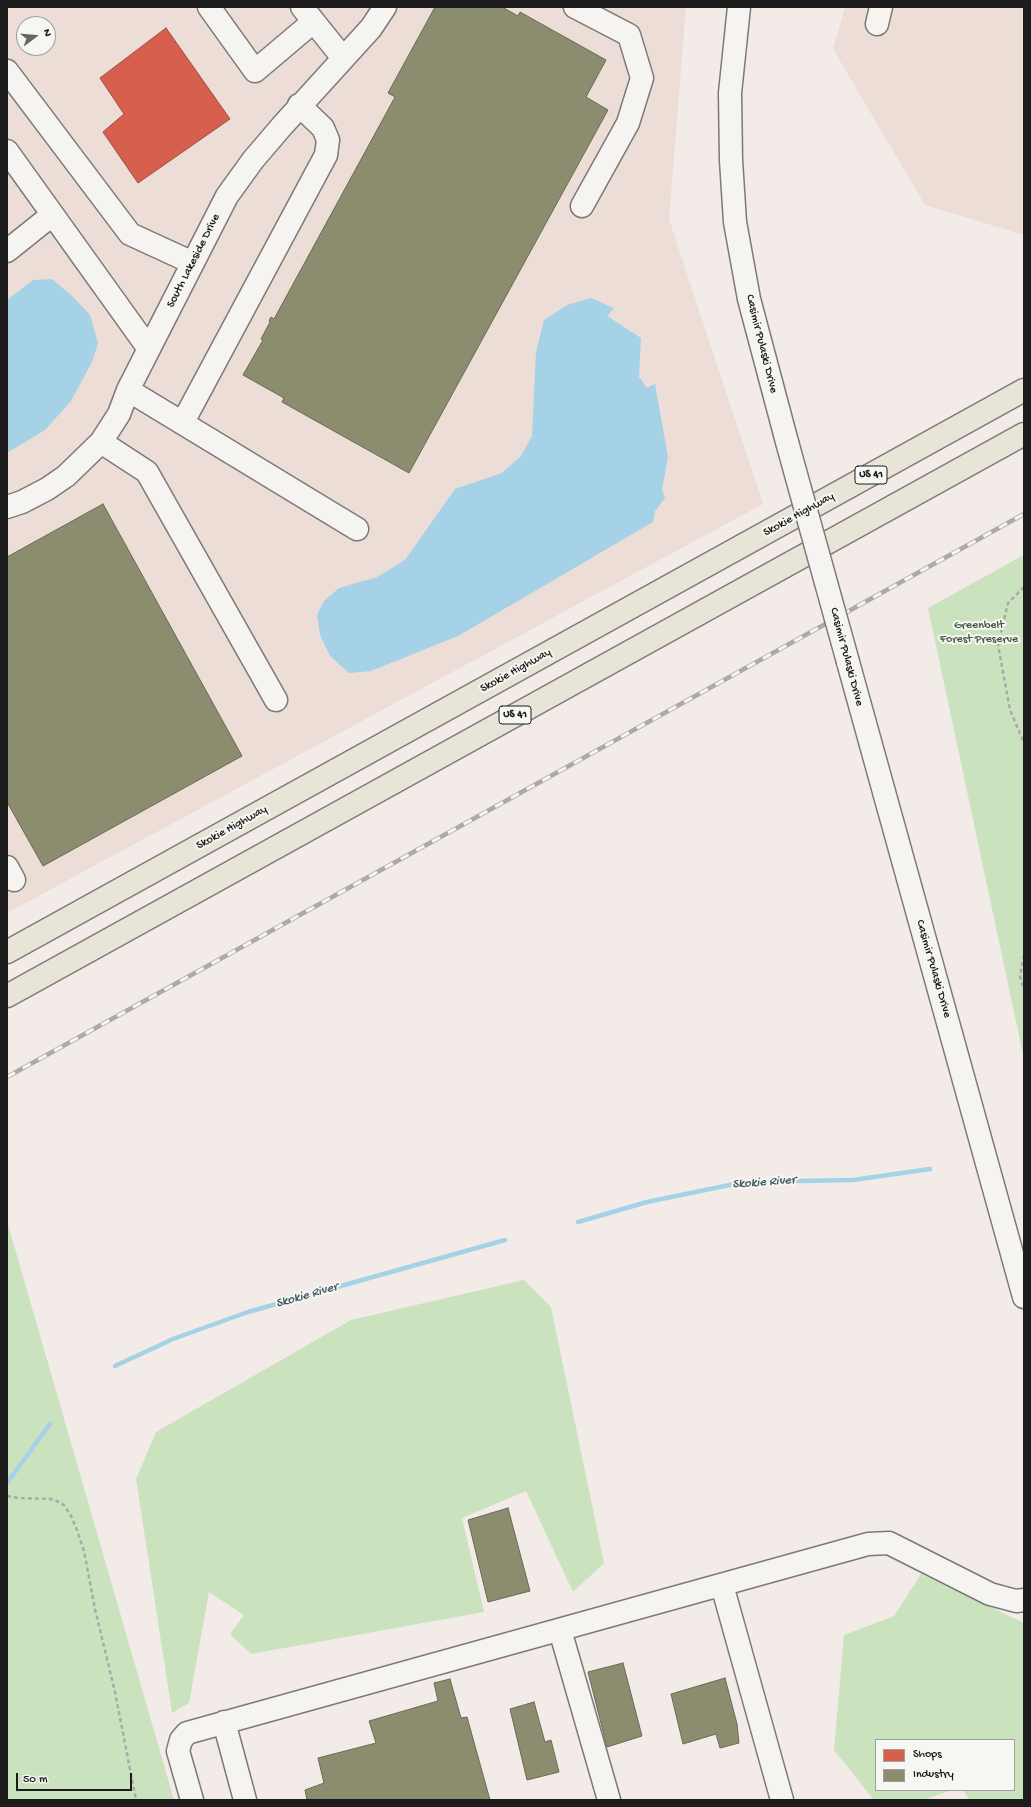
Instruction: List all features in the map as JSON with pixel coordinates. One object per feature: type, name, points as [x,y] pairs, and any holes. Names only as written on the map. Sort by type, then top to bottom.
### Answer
[{"type":"highway","name":"Skokie Highway","points":[[7,952],[1024,390]]},
{"type":"highway","name":"US 41","points":[[7,996],[1024,434]]},
{"type":"street","points":[[209,7],[254,71],[307,14],[343,58]]},
{"type":"street","name":"South Lakeside Drive","points":[[7,507],[22,502],[47,489],[70,472],[101,442],[119,414],[128,390],[227,196],[253,160],[299,105],[371,28],[385,7]]},
{"type":"street","points":[[575,7],[629,35],[642,78],[628,123],[582,206]]},
{"type":"street","name":"Casimir Pulaski Drive","points":[[739,7],[730,93],[731,160],[736,222],[749,299],[787,442],[1024,1297]]},
{"type":"street","points":[[7,71],[130,234],[193,263]]},
{"type":"street","points":[[183,422],[326,155],[328,140],[323,128],[299,105]]},
{"type":"street","points":[[7,151],[149,349]]},
{"type":"street","points":[[7,251],[52,215]]},
{"type":"street","points":[[128,390],[357,529]]},
{"type":"street","points":[[101,442],[147,472],[276,700]]},
{"type":"street","points":[[192,1800],[178,1751],[180,1740],[187,1733],[868,1544],[889,1543],[990,1594],[1016,1601],[1024,1600]]},
{"type":"street","points":[[722,1585],[782,1800]]},
{"type":"street","points":[[560,1630],[609,1800]]},
{"type":"street","points":[[224,1722],[245,1800]]},
{"type":"path","points":[[1024,587],[1008,603],[998,645],[1010,710],[1024,743]]},
{"type":"path","points":[[1024,954],[1020,976],[1024,990]]},
{"type":"path","points":[[7,1496],[19,1498],[53,1499],[64,1505],[77,1530],[84,1551],[115,1692],[136,1800]]},
{"type":"shaded area","points":[[7,7],[686,7],[669,219],[763,504],[7,913]]},
{"type":"shaded area","points":[[845,7],[1024,7],[1024,235],[925,205],[833,49]]},
{"type":"green space","name":"Greenbelt Forest Preserve","points":[[1024,555],[1024,1059],[928,608]]},
{"type":"green space","points":[[7,1221],[174,1800],[7,1800]]},
{"type":"green space","points":[[524,1280],[551,1307],[604,1563],[573,1592],[526,1491],[462,1518],[484,1612],[251,1654],[230,1634],[244,1615],[209,1592],[189,1703],[172,1713],[136,1479],[156,1432],[351,1320]]},
{"type":"green space","points":[[921,1574],[1024,1623],[1024,1800],[970,1800],[964,1791],[1015,1791],[1015,1739],[875,1739],[875,1791],[949,1791],[924,1800],[874,1800],[834,1750],[844,1635],[894,1616]]},
{"type":"water","points":[[52,279],[72,296],[90,315],[98,343],[92,362],[71,401],[45,430],[7,453],[7,300],[33,280]]},
{"type":"water","points":[[591,298],[614,308],[607,316],[641,338],[639,377],[647,388],[655,384],[668,457],[662,490],[665,498],[655,511],[653,522],[458,636],[371,671],[349,673],[330,656],[320,635],[317,615],[324,601],[339,588],[377,577],[405,560],[455,489],[502,473],[521,456],[532,436],[536,352],[544,320],[567,305]]},
{"type":"building: Shops","points":[[166,28],[230,119],[138,183],[103,132],[124,114],[100,78]]},
{"type":"building: Industry","points":[[435,7],[502,7],[518,16],[520,12],[606,60],[586,97],[608,110],[409,473],[282,402],[284,398],[243,375],[263,340],[261,339],[271,317],[274,319],[395,97],[388,93]]},
{"type":"building: Industry","points":[[103,504],[242,756],[43,866],[7,802],[7,557]]},
{"type":"building: Industry","points":[[508,1508],[530,1591],[488,1602],[468,1520]]},
{"type":"building: Industry","points":[[623,1663],[642,1736],[607,1747],[588,1672]]},
{"type":"building: Industry","points":[[725,1678],[737,1724],[739,1743],[720,1748],[716,1734],[683,1744],[671,1694]]},
{"type":"building: Industry","points":[[450,1679],[461,1718],[467,1717],[490,1800],[307,1800],[305,1790],[324,1783],[318,1758],[376,1743],[369,1721],[438,1701],[434,1683]]},
{"type":"building: Industry","points":[[534,1702],[545,1742],[551,1740],[559,1772],[527,1780],[510,1709]]},
{"type":"waterway","name":"Skokie River","points":[[578,1222],[647,1202],[744,1182],[853,1180],[930,1169]]},
{"type":"waterway","name":"Skokie River","points":[[115,1366],[173,1339],[248,1312],[505,1240]]},
{"type":"waterway","name":"Skokie River","points":[[7,1483],[50,1424]]},
{"type":"railway","points":[[7,1077],[1024,514]]}]
